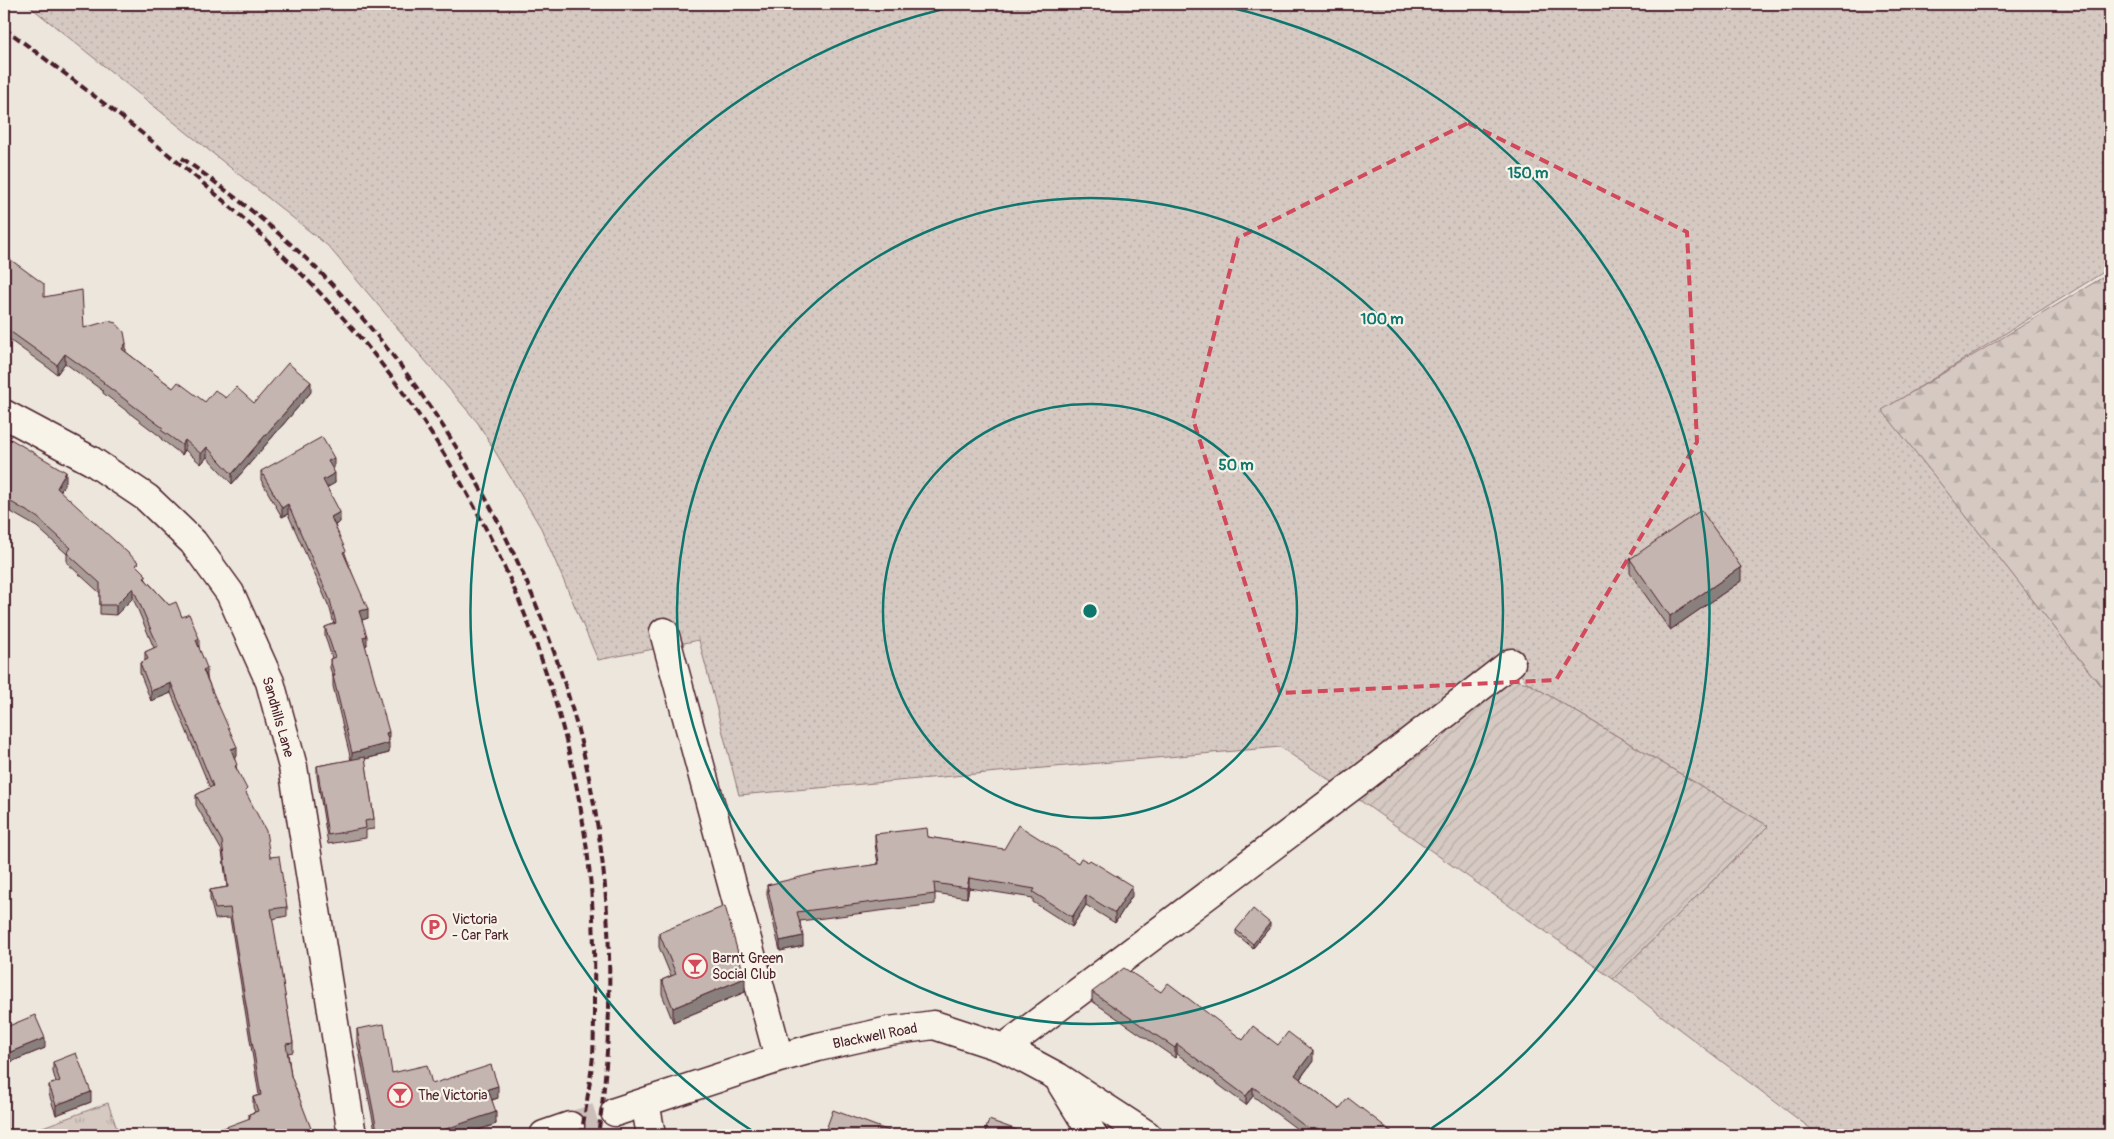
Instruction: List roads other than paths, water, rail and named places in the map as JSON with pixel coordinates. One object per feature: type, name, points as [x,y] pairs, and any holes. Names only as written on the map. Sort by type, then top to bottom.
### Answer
[{"type":"street","name":"Sandhills Lane","points":[[4,414],[92,460],[147,498],[193,542],[230,593],[270,682],[293,767],[352,1135]]},
{"type":"street","points":[[664,632],[779,1058]]},
{"type":"street","points":[[1004,1048],[1511,663]]},
{"type":"street","name":"Blackwell Road","points":[[615,1112],[779,1058],[889,1031],[934,1025],[1004,1048],[1058,1077],[1147,1135]]},
{"type":"street","points":[[1058,1077],[1093,1135]]},
{"type":"street","points":[[645,1102],[651,1135]]},
{"type":"street","points":[[544,1135],[570,1126]]},
{"type":"tunnel","points":[[570,1126],[615,1112]]},
{"type":"railway","points":[[4,28],[133,126],[217,195],[257,231],[334,308],[381,363],[424,423],[463,487],[498,554],[528,623],[553,693],[572,765],[585,836],[593,916],[594,1026],[592,1066],[581,1135]]},
{"type":"railway","points":[[182,158],[236,198],[288,242],[321,273],[370,327],[415,385],[456,447],[493,511],[525,579],[552,647],[575,718],[591,788],[604,874],[609,962],[609,1005],[607,1049],[598,1135]]},
{"type":"place","name":"Victoria - Car Park","points":[[434,927]]},
{"type":"place","name":"Barnt Green Social Club","points":[[695,966]]},
{"type":"place","name":"The Victoria","points":[[400,1095]]}]
